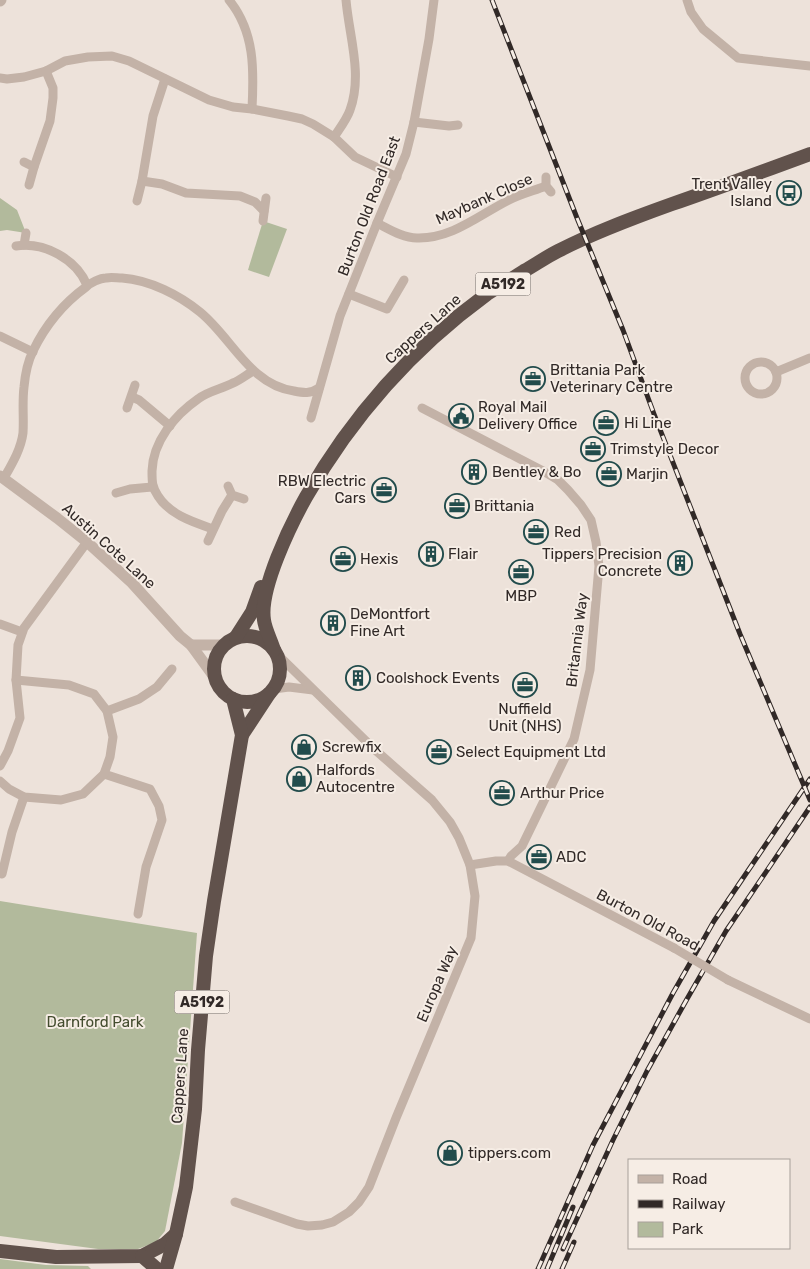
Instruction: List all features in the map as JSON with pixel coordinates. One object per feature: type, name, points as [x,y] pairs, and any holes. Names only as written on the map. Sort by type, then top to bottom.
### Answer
[{"type":"highway","name":"Cappers Lane","points":[[275,651],[264,620],[265,597],[269,581],[297,513],[340,443],[366,409],[398,373],[430,342],[458,316],[488,293],[557,251],[603,230],[810,154]]},
{"type":"highway","name":"Cappers Lane","points":[[236,637],[252,612],[263,578],[287,535]]},
{"type":"highway","points":[[246,636],[257,637],[267,642],[275,651],[280,671],[278,681],[272,690],[263,698],[253,702],[243,702],[226,695],[220,689],[214,670],[218,652],[223,645],[236,637],[246,636]]},
{"type":"highway","name":"Cappers Lane","points":[[242,736],[272,690]]},
{"type":"highway","name":"Cappers Lane","points":[[166,1269],[186,1187],[196,1109],[198,1050],[206,956],[242,736],[233,699]]},
{"type":"highway","points":[[0,1251],[56,1257],[142,1256],[165,1244],[176,1234]]},
{"type":"highway","points":[[142,1256],[157,1269]]},
{"type":"street","points":[[228,0],[237,11],[246,34],[252,58],[252,109]]},
{"type":"street","points":[[334,137],[350,110],[354,91],[352,43],[346,0]]},
{"type":"street","name":"Burton Old Road East","points":[[311,418],[340,316],[406,154],[414,122],[434,0]]},
{"type":"street","points":[[687,0],[692,12],[703,28],[738,58],[810,66]]},
{"type":"street","points":[[0,78],[24,77],[46,71],[65,61],[88,57],[112,56],[129,60],[209,100],[313,124],[334,137],[355,157],[397,177]]},
{"type":"street","points":[[29,185],[50,120],[53,88],[46,71]]},
{"type":"street","points":[[137,201],[153,116],[165,79]]},
{"type":"street","points":[[414,122],[454,126],[450,116]]},
{"type":"street","points":[[24,162],[34,167]]},
{"type":"street","name":"Maybank Close","points":[[376,224],[416,238],[441,235],[472,222],[509,200],[523,194],[548,189],[546,176]]},
{"type":"street","points":[[142,181],[162,184],[186,193],[240,196],[256,202],[264,211]]},
{"type":"street","points":[[263,221],[266,198]]},
{"type":"street","points":[[26,233],[20,246],[37,246],[54,252],[70,262],[81,274],[87,285]]},
{"type":"street","points":[[2,477],[16,457],[23,434],[24,386],[32,352],[52,321],[87,285],[106,278],[131,279],[158,287],[183,299],[202,313],[218,329],[253,371],[270,382],[286,390],[301,392],[313,392],[319,388]]},
{"type":"street","points":[[349,294],[387,309],[404,280]]},
{"type":"street","points":[[0,336],[32,352]]},
{"type":"street","points":[[776,372],[810,358]]},
{"type":"street","points":[[213,529],[187,520],[171,510],[158,498],[152,486],[152,462],[158,444],[184,410],[200,397],[234,383],[253,371]]},
{"type":"street","points":[[127,408],[135,384]]},
{"type":"street","points":[[132,397],[139,400],[170,426]]},
{"type":"street","name":"Britannia Way","points":[[422,408],[558,480],[591,520],[596,542],[599,566],[590,670],[574,739],[522,846],[508,861]]},
{"type":"street","name":"Austin Cote Lane","points":[[2,477],[87,542],[132,583],[180,636],[191,645],[215,678]]},
{"type":"street","points":[[116,493],[129,485],[152,486]]},
{"type":"street","points":[[228,486],[232,495],[244,499]]},
{"type":"street","points":[[208,541],[232,495]]},
{"type":"street","points":[[0,766],[8,751],[20,718],[16,680],[18,645],[22,632],[87,542]]},
{"type":"street","points":[[0,624],[22,632]]},
{"type":"street","points":[[191,645],[223,645]]},
{"type":"street","name":"Europa Way","points":[[235,1202],[297,1224],[308,1226],[333,1222],[350,1212],[360,1202],[369,1187],[471,938],[475,896],[470,865],[450,822],[432,800],[373,748],[275,651]]},
{"type":"street","points":[[107,711],[139,699],[158,687],[172,669]]},
{"type":"street","points":[[0,781],[9,790],[24,797],[61,800],[83,794],[104,774],[110,757],[113,737],[107,711],[94,694],[69,685],[16,680]]},
{"type":"street","points":[[272,690],[289,687],[314,690]]},
{"type":"street","points":[[104,774],[150,789],[159,806],[162,820],[146,867],[138,914]]},
{"type":"street","points":[[2,874],[12,832],[24,797]]},
{"type":"street","points":[[470,865],[508,861]]},
{"type":"street","name":"Burton Old Road","points":[[508,861],[674,948],[728,980],[810,1019]]},
{"type":"green space","points":[[0,198],[17,210],[26,233],[7,230],[0,231]]},
{"type":"green space","points":[[263,221],[287,229],[269,277],[248,270]]},
{"type":"green space","name":"Darnford Park","points":[[0,901],[197,933],[182,1143],[165,1231],[156,1242],[138,1249],[98,1249],[0,1236]]},
{"type":"green space","points":[[0,1259],[46,1265],[88,1266],[91,1269],[0,1269]]},
{"type":"railway","points":[[492,0],[623,330],[740,634],[810,800]]},
{"type":"railway","points":[[538,1269],[593,1145],[673,993],[714,921],[810,779]]},
{"type":"railway","points":[[563,1249],[647,1071],[687,999],[726,931],[810,807]]},
{"type":"railway","points":[[547,1269],[573,1207]]},
{"type":"railway","points":[[562,1269],[574,1242]]},
{"type":"place","name":"Trent Valley Island","points":[[789,193]]},
{"type":"place","name":"Brittania Park Veterinary Centre","points":[[533,379]]},
{"type":"place","name":"Royal Mail Delivery Office","points":[[461,416]]},
{"type":"place","name":"Hi Line","points":[[606,423]]},
{"type":"place","name":"Trimstyle Decor","points":[[593,449]]},
{"type":"place","name":"Bentley & Bo","points":[[474,472]]},
{"type":"place","name":"Marjin","points":[[609,474]]},
{"type":"place","name":"RBW Electric Cars","points":[[384,490]]},
{"type":"place","name":"Brittania","points":[[457,506]]},
{"type":"place","name":"Red","points":[[536,532]]},
{"type":"place","name":"Flair","points":[[431,554]]},
{"type":"place","name":"Hexis","points":[[343,559]]},
{"type":"place","name":"Tippers Precision Concrete","points":[[680,563]]},
{"type":"place","name":"MBP","points":[[521,572]]},
{"type":"place","name":"DeMontfort Fine Art","points":[[333,623]]},
{"type":"place","name":"Coolshock Events","points":[[358,678]]},
{"type":"place","name":"Nuffield Unit (NHS)","points":[[525,685]]},
{"type":"place","name":"Screwfix","points":[[304,747]]},
{"type":"place","name":"Select Equipment Ltd","points":[[439,752]]},
{"type":"place","name":"Halfords Autocentre","points":[[299,779]]},
{"type":"place","name":"Arthur Price","points":[[502,793]]},
{"type":"place","name":"ADC","points":[[539,857]]},
{"type":"place","name":"tippers.com","points":[[450,1153]]}]
